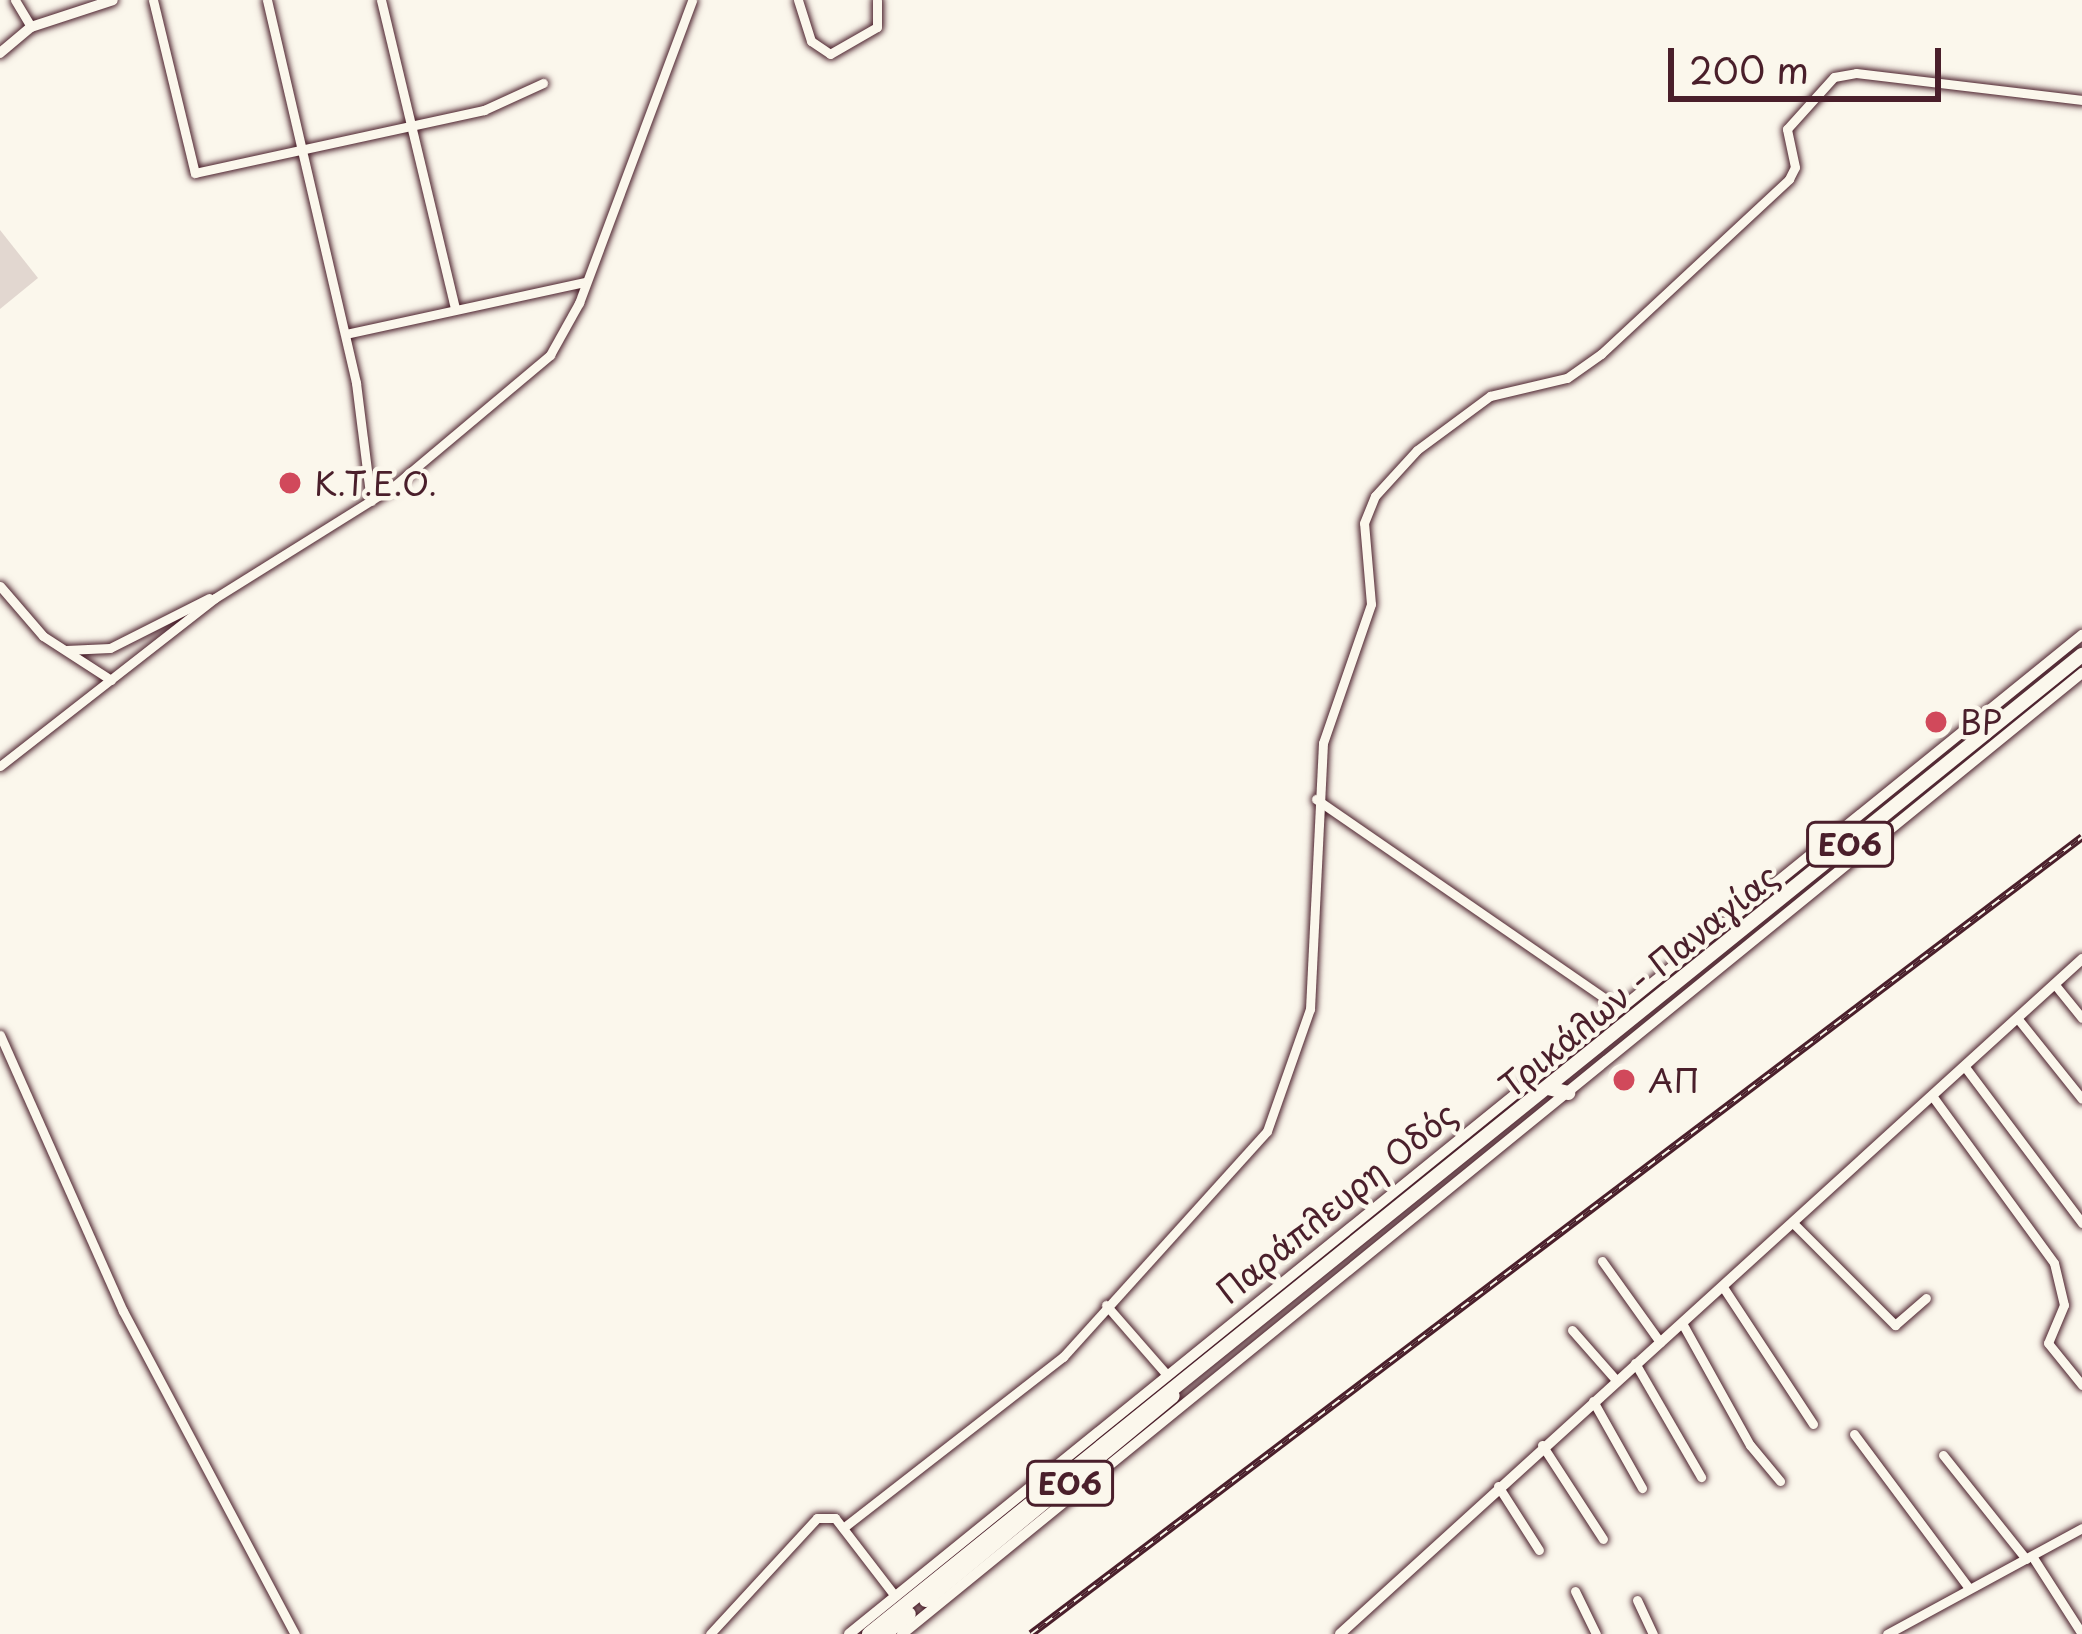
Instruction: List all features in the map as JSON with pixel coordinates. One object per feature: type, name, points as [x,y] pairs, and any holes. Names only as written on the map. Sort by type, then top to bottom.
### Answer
[{"type":"main road","name":"Τρικάλων - Παναγίας","points":[[869,1634],[905,1610],[1548,1088],[1625,1016],[2082,655]]},
{"type":"main road","points":[[1979,720],[1999,722]]},
{"type":"main road","points":[[1918,769],[1920,787]]},
{"type":"main road","points":[[1625,1016],[1631,1042]]},
{"type":"main road","points":[[1548,1088],[1568,1093]]},
{"type":"main road","name":"Τρικάλων - Παναγίας","points":[[885,1634],[905,1610]]},
{"type":"street","points":[[15,0],[32,27]]},
{"type":"street","points":[[152,0],[190,169],[200,175],[495,107],[543,82]]},
{"type":"street","points":[[267,0],[346,334],[369,459],[371,501]]},
{"type":"street","points":[[66,650],[110,648],[214,598],[394,486],[550,355],[586,282],[692,0]]},
{"type":"street","points":[[799,0],[811,40],[830,54],[878,26],[877,0]]},
{"type":"street","points":[[0,53],[32,27],[105,1]]},
{"type":"street","points":[[382,1],[455,309]]},
{"type":"street","points":[[843,1528],[1030,1385],[1256,1149],[1291,1078],[1310,1009],[1321,879],[1316,799],[1328,716],[1372,604],[1365,513],[1417,450],[1495,393],[1567,377],[1601,354],[1789,178],[1795,167],[1787,129],[1834,77],[1856,73],[2082,100]]},
{"type":"street","points":[[346,334],[586,282]]},
{"type":"street","points":[[369,459],[394,486]]},
{"type":"street","points":[[0,586],[33,626],[111,680]]},
{"type":"street","points":[[0,766],[214,598]]},
{"type":"street","name":"Παράπλευρη Οδός","points":[[902,1634],[905,1610],[1167,1375],[1625,1016],[2082,634]]},
{"type":"street","name":"Παράπλευρη Οδός","points":[[849,1634],[905,1610],[1568,1093],[2082,674]]},
{"type":"street","points":[[1316,799],[1625,1016]]},
{"type":"street","points":[[1340,1634],[1542,1445],[1723,1287],[2082,959]]},
{"type":"street","points":[[2056,986],[2082,1018]]},
{"type":"street","points":[[2018,1019],[2082,1100]]},
{"type":"street","points":[[0,1035],[123,1311],[295,1634]]},
{"type":"street","points":[[1965,1067],[2082,1223]]},
{"type":"street","points":[[1934,1096],[2054,1262],[2064,1305],[2048,1343],[2082,1385]]},
{"type":"street","points":[[1792,1222],[1895,1325],[1927,1298]]},
{"type":"street","points":[[1601,1261],[1660,1342]]},
{"type":"street","points":[[1723,1287],[1813,1424]]},
{"type":"street","points":[[1106,1305],[1167,1375]]},
{"type":"street","points":[[1682,1323],[1750,1444],[1780,1481]]},
{"type":"street","points":[[1572,1330],[1616,1380]]},
{"type":"street","points":[[1635,1363],[1701,1477]]},
{"type":"street","points":[[1593,1401],[1642,1488]]},
{"type":"street","points":[[1854,1434],[1968,1588]]},
{"type":"street","points":[[1542,1445],[1604,1539]]},
{"type":"street","points":[[1942,1455],[2029,1558],[2082,1634]]},
{"type":"street","points":[[1498,1486],[1539,1550]]},
{"type":"street","points":[[710,1634],[807,1525],[828,1516],[843,1528],[923,1634]]},
{"type":"street","points":[[1887,1634],[2082,1528]]},
{"type":"street","points":[[1575,1592],[1596,1634]]},
{"type":"street","points":[[1637,1600],[1653,1634]]},
{"type":"shaded area","points":[[0,230],[38,278],[0,309]]},
{"type":"railway","points":[[1031,1634],[2082,837]]},
{"type":"place","name":"Κ.Τ.Ε.Ο.","points":[[290,483]]},
{"type":"place","name":"BP","points":[[1936,722]]},
{"type":"place","name":"ΑΠ","points":[[1624,1080]]}]
